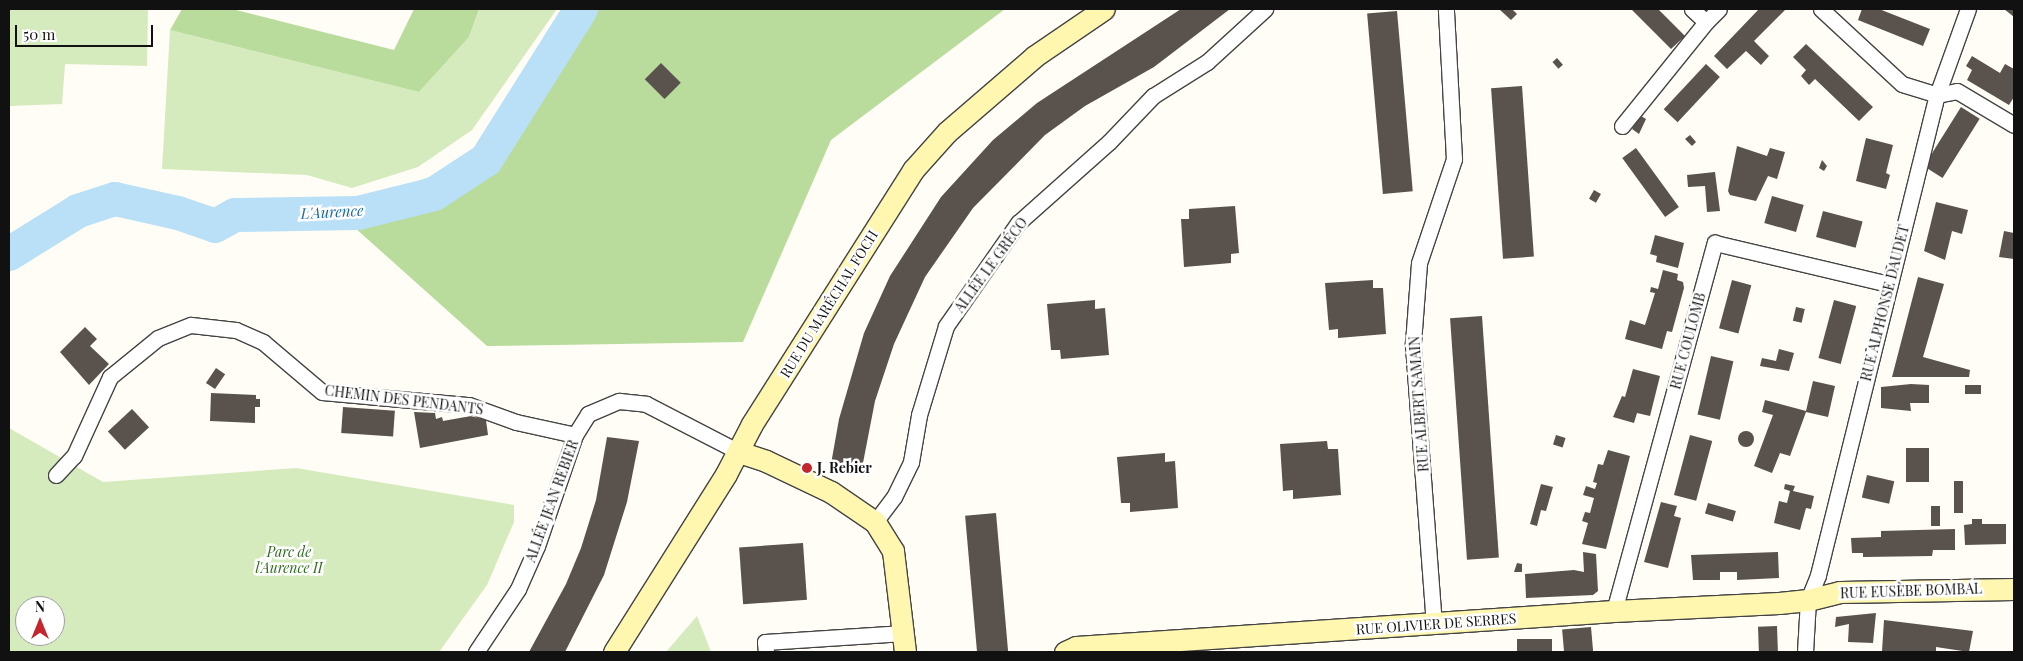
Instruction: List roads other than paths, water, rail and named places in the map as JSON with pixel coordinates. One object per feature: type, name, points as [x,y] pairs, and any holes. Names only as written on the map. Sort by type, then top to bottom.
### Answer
[{"type":"street","name":"RUE DU MARÉCHAL FOCH","points":[[614,652],[739,452],[752,424],[913,170],[947,132],[1035,56],[1104,9]]},
{"type":"street","name":"ALLÉE LE GRÉCO","points":[[875,522],[894,497],[912,462],[919,415],[946,326],[1018,223],[1109,142],[1153,96],[1206,62],[1265,9]]},
{"type":"street","name":"RUE ALBERT SAMAIN","points":[[1434,625],[1413,343],[1419,263],[1454,159],[1446,9]]},
{"type":"street","points":[[1692,9],[1706,22]]},
{"type":"street","points":[[1622,126],[1718,9]]},
{"type":"street","points":[[1821,9],[1902,84],[1937,95],[1957,91],[2014,125]]},
{"type":"street","name":"RUE ALPHONSE DAUDET","points":[[1805,652],[1808,600],[1818,575],[1937,95],[1968,9]]},
{"type":"street","name":"RUE COULOMB","points":[[1614,611],[1715,243],[1889,284]]},
{"type":"street","name":"CHEMIN DES PENDANTS","points":[[56,475],[74,456],[110,377],[158,338],[191,325],[236,330],[263,342],[322,392],[469,405],[516,422],[575,435]]},
{"type":"street","name":"ALLÉE JEAN REBIER","points":[[476,652],[518,588],[538,546],[575,435],[588,414],[601,406],[632,401],[672,416],[739,452]]},
{"type":"street","points":[[739,452],[766,461],[831,492],[875,522],[893,551],[904,643],[765,642],[766,652]]},
{"type":"street","name":"RUE EUSÈBE BOMBAL","points":[[1808,600],[1840,592],[2014,589]]},
{"type":"street","name":"RUE OLIVIER DE SERRES","points":[[1066,652],[1076,647],[1808,600]]},
{"type":"waterway","name":"L'Aurence","points":[[9,254],[78,211],[115,199],[178,213],[215,226],[235,215],[358,213],[434,194],[486,160],[581,9]]},
{"type":"place","name":"J. Rebier","points":[[807,468]]},
{"type":"park label","name":"Parc de l'Aurence II","points":[[289,560]]}]
